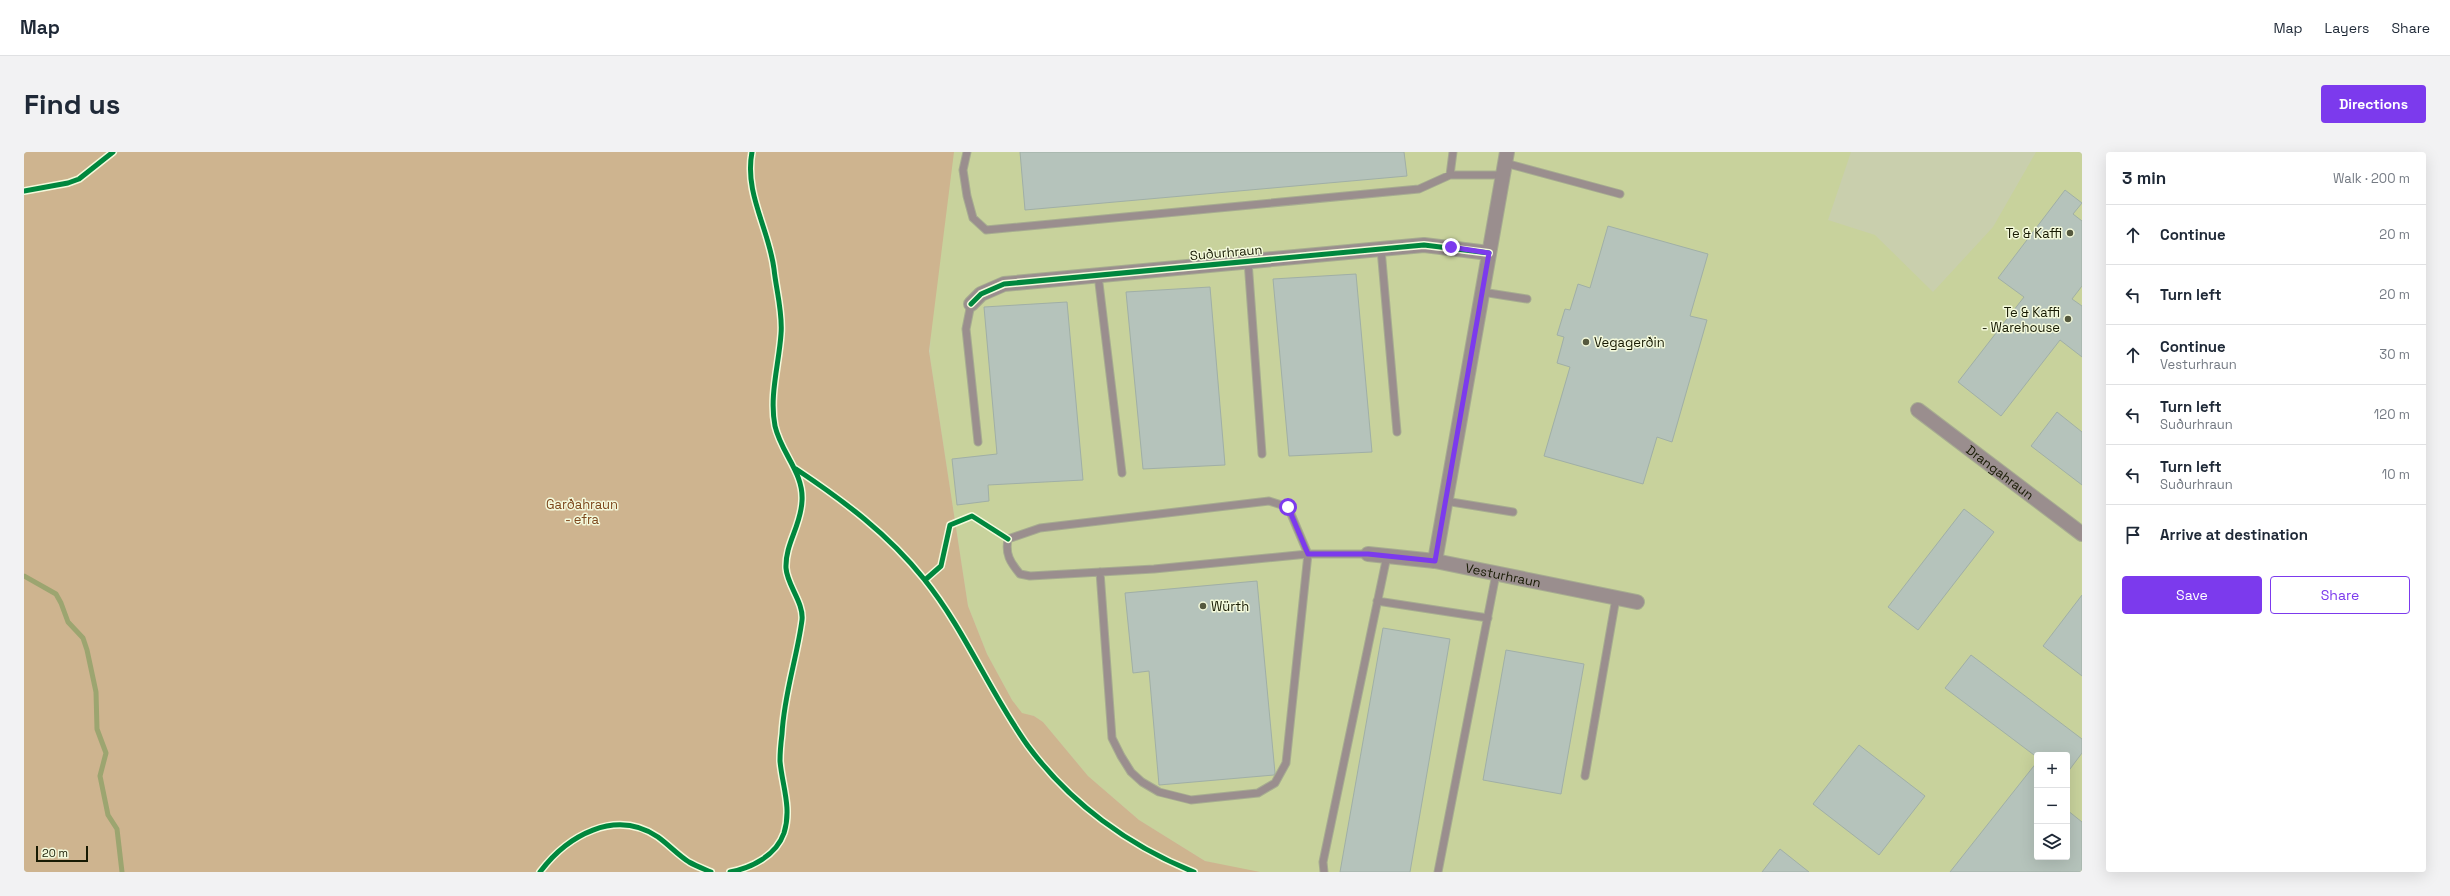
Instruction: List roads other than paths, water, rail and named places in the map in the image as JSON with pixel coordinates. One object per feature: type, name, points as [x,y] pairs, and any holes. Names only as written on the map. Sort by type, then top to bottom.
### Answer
[{"type":"street","points":[[1435,561],[1505,163]]},
{"type":"street","name":"Suðurhraun","points":[[971,304],[981,294],[1004,284],[1424,245],[1489,253]]},
{"type":"street","name":"Drangahraun","points":[[1918,410],[2082,534]]},
{"type":"street","name":"Vesturhraun","points":[[1368,554],[1435,561],[1637,602]]},
{"type":"lane","points":[[967,152],[963,170],[967,196],[974,218],[986,230],[1419,189],[1450,175],[1505,163],[1620,194]]},
{"type":"lane","points":[[1450,175],[1453,152]]},
{"type":"lane","points":[[1381,249],[1397,432]]},
{"type":"lane","points":[[1248,261],[1262,454]]},
{"type":"lane","points":[[1098,275],[1122,473]]},
{"type":"lane","points":[[1482,292],[1527,299]]},
{"type":"lane","points":[[971,304],[966,329],[978,442]]},
{"type":"lane","points":[[1100,572],[1112,738],[1124,762],[1142,782],[1159,792],[1191,800],[1258,793],[1275,783],[1286,763],[1308,554],[1288,507],[1270,501],[1040,528],[1008,539],[1006,548],[1008,559],[1020,574],[1030,576],[1100,572],[1308,554],[1368,554]]},
{"type":"lane","points":[[1445,501],[1513,512]]},
{"type":"lane","points":[[1324,872],[1323,862],[1387,556]]},
{"type":"lane","points":[[1438,872],[1496,574]]},
{"type":"lane","points":[[1585,776],[1616,598]]},
{"type":"lane","points":[[1377,601],[1488,618]]},
{"type":"waterway","points":[[24,576],[56,594],[68,622],[83,638],[87,650],[96,692],[97,729],[106,753],[100,776],[108,815],[117,829],[122,872]]},
{"type":"place","name":"Te & Kaffi","points":[[2070,233]]},
{"type":"place","name":"Te & Kaffi - Warehouse","points":[[2068,319]]},
{"type":"place","name":"Vegagerðin","points":[[1586,342]]},
{"type":"place","name":"Würth","points":[[1203,606]]},
{"type":"park label","name":"Garðahraun - efra","points":[[582,512]]}]
